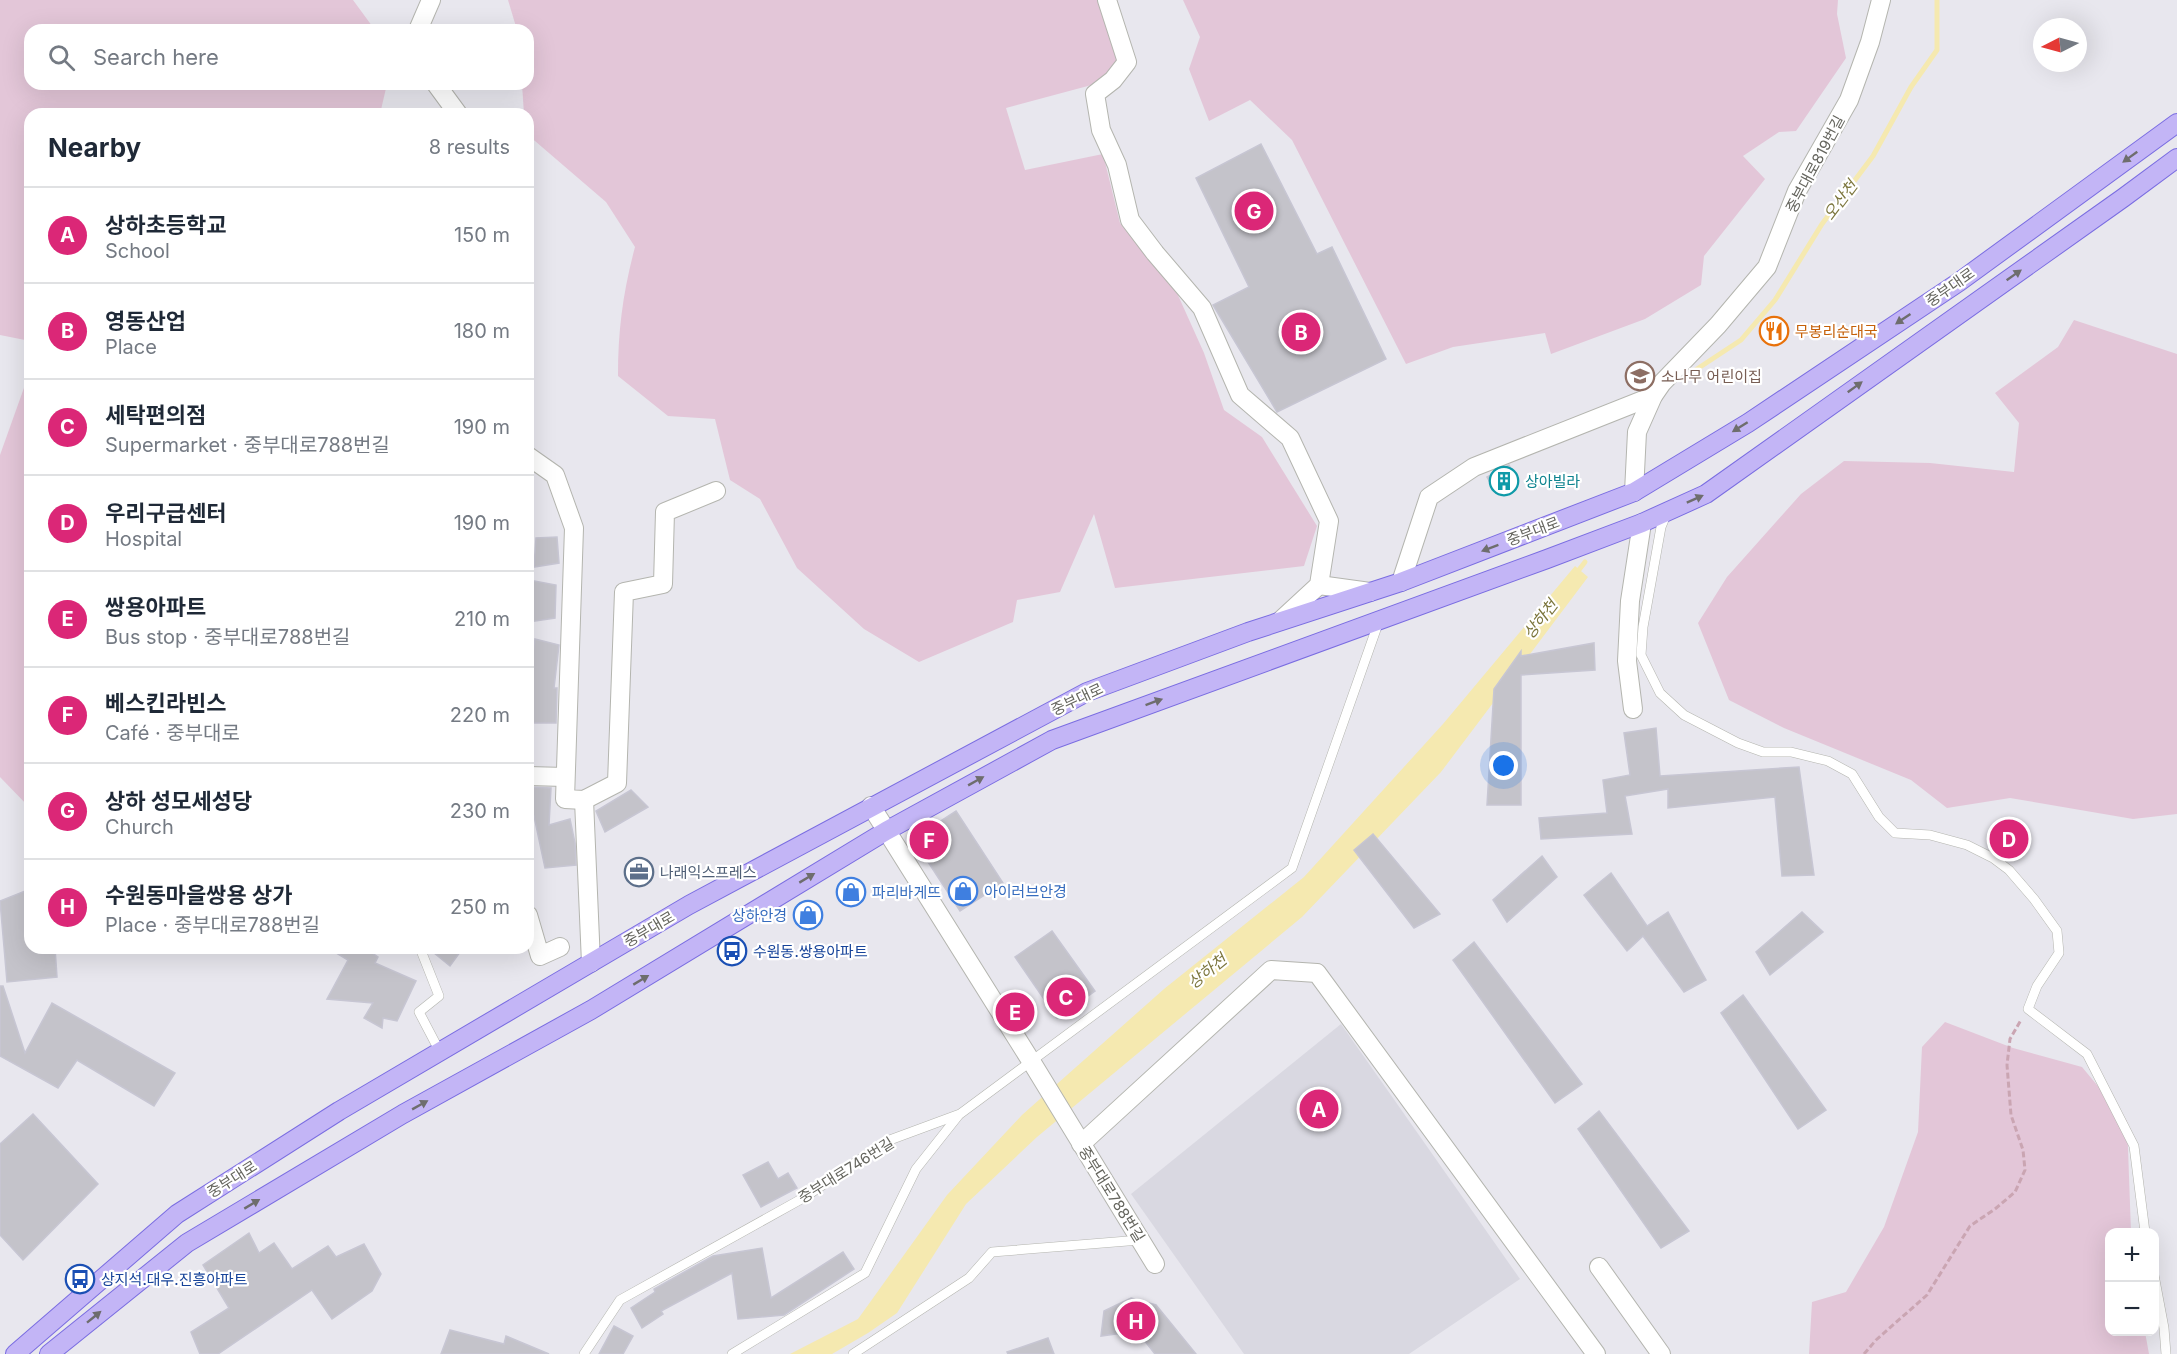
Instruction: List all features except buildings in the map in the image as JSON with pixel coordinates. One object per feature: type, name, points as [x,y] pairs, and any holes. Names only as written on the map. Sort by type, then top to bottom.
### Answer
[{"type":"main road","name":"중부대로","points":[[15,1354],[177,1214],[339,1111],[689,905],[1087,692],[1280,621],[1401,582],[1634,492],[1748,423],[1959,282],[2177,123]]},
{"type":"main road","name":"중부대로","points":[[49,1354],[188,1243],[403,1114],[591,1010],[886,831],[1052,740],[1642,523],[1706,494],[2177,158]]},
{"type":"main road","points":[[2123,198],[2177,168]]},
{"type":"street","points":[[421,24],[431,0]]},
{"type":"street","points":[[1107,0],[1127,62],[1113,80],[1095,94],[1101,130],[1117,165],[1130,220],[1202,308],[1240,395],[1290,438],[1329,521],[1319,585],[1280,621]]},
{"type":"street","name":"중부대로819번길","points":[[1653,396],[1662,383],[1718,325],[1767,267],[1797,191],[1849,100],[1870,42],[1881,0]]},
{"type":"street","points":[[440,90],[454,108]]},
{"type":"street","points":[[1634,492],[1637,432],[1653,396]]},
{"type":"street","points":[[1401,582],[1429,497],[1474,467],[1653,396]]},
{"type":"street","points":[[534,460],[555,475],[574,528],[565,799],[584,800],[617,783],[624,592],[663,584],[665,512],[716,491]]},
{"type":"street","points":[[1633,709],[1627,651],[1630,601],[1642,523]]},
{"type":"street","points":[[1319,585],[1370,592]]},
{"type":"street","points":[[534,776],[565,777]]},
{"type":"street","points":[[584,800],[591,963]]},
{"type":"street","points":[[871,806],[1033,1064]]},
{"type":"street","points":[[534,936],[540,956],[560,947]]},
{"type":"street","points":[[1081,1144],[1270,970],[1317,973],[1596,1354]]},
{"type":"street","name":"중부대로788번길","points":[[1033,1064],[1155,1264]]},
{"type":"street","points":[[1599,1267],[1660,1354]]},
{"type":"lane","points":[[1667,512],[1661,527],[1643,627],[1641,655],[1660,693],[1684,715],[1738,743],[1763,752],[1791,752],[1828,761],[1852,774],[1879,817],[1895,833],[1930,835],[1967,845],[1993,858],[2009,870],[2034,899],[2057,932],[2059,953],[2037,986],[2028,1010],[2086,1054],[2134,1146],[2144,1228]]},
{"type":"lane","points":[[1033,1064],[1292,868],[1379,620]]},
{"type":"lane","points":[[422,954],[439,996],[419,1012],[440,1052]]},
{"type":"lane","name":"중부대로746번길","points":[[584,1354],[620,1300],[805,1197],[887,1141],[960,1114],[1033,1064]]},
{"type":"lane","points":[[732,1354],[865,1273],[916,1168],[960,1114]]},
{"type":"lane","points":[[854,1354],[969,1278],[992,1252],[1140,1240]]},
{"type":"lane","points":[[2155,1282],[2164,1328],[2166,1354]]},
{"type":"path","points":[[1864,1354],[1875,1340],[1927,1295],[1970,1226],[2015,1192],[2022,1178],[2025,1170],[2023,1150],[2011,1116],[2007,1065],[2010,1039],[2028,1010]]},
{"type":"shaded area","points":[[0,0],[353,0],[371,24],[24,24],[24,90],[386,90],[381,108],[24,108],[24,340],[0,335]]},
{"type":"shaded area","points":[[508,0],[1105,0],[1125,68],[1099,83],[1006,108],[1025,170],[1103,154],[1120,223],[1177,293],[1204,353],[1224,410],[1262,437],[1317,526],[1304,566],[1115,588],[1094,514],[1060,592],[1017,600],[1013,622],[919,662],[864,629],[797,568],[760,499],[730,480],[715,419],[668,416],[618,376],[622,311],[635,247],[606,202],[534,140],[534,108],[524,108],[522,90],[534,90],[534,24],[515,24]]},
{"type":"shaded area","points":[[1183,0],[1838,0],[1837,14],[1846,58],[1796,131],[1779,132],[1743,156],[1765,179],[1704,256],[1701,285],[1645,319],[1551,354],[1545,333],[1453,347],[1406,364],[1292,140],[1250,100],[1209,121],[1189,69],[1200,37]]},
{"type":"shaded area","points":[[2074,320],[2177,354],[2177,814],[2133,819],[2010,798],[1947,808],[1911,780],[1784,728],[1729,700],[1698,623],[1727,577],[1801,494],[1844,461],[1930,463],[2014,472],[2019,423],[1995,393],[2058,347]]},
{"type":"shaded area","points":[[24,388],[24,802],[0,777],[0,455]]},
{"type":"shaded area","points":[[1945,1022],[2013,1048],[2082,1067],[2127,1121],[2131,1228],[2105,1228],[2105,1336],[2146,1336],[2149,1354],[1809,1354],[1812,1302],[1846,1292],[1884,1227],[1918,1132],[1922,1047]]},
{"type":"shaded area","points":[[1341,1024],[1520,1279],[1409,1354],[1244,1354],[1131,1194]]},
{"type":"water","points":[[1575,566],[1588,577],[1441,772],[1302,917],[1037,1137],[966,1204],[897,1313],[832,1354],[790,1354],[858,1319],[947,1195],[1022,1115],[1164,989],[1304,877],[1443,724]]},
{"type":"waterway","name":"오산천","points":[[1694,371],[1741,340],[1775,300],[1822,224],[1873,156],[1911,87],[1937,50],[1937,0]]},
{"type":"waterway","name":"상하천","points":[[1575,575],[1585,562]]},
{"type":"place","name":"상하 성모세성당","points":[[1254,211]]},
{"type":"place","name":"무봉리순대국","points":[[1774,331]]},
{"type":"place","name":"영동산업","points":[[1301,332]]},
{"type":"place","name":"소나무 어린이집","points":[[1640,376]]},
{"type":"place","name":"상아빌라","points":[[1504,481]]},
{"type":"place","name":"우리구급센터","points":[[2009,839]]},
{"type":"place","name":"베스킨라빈스","points":[[929,840]]},
{"type":"place","name":"나래익스프레스","points":[[639,872]]},
{"type":"place","name":"아이러브안경","points":[[963,891]]},
{"type":"place","name":"파리바게뜨","points":[[851,892]]},
{"type":"place","name":"상하안경","points":[[808,915]]},
{"type":"place","name":"수원동.쌍용아파트","points":[[732,951]]},
{"type":"place","name":"세탁편의점","points":[[1066,997]]},
{"type":"place","name":"쌍용아파트","points":[[1015,1012]]},
{"type":"place","name":"상하초등학교","points":[[1319,1109]]},
{"type":"place","name":"상지석.대우.진흥아파트","points":[[80,1279]]},
{"type":"place","name":"수원동마을쌍용 상가","points":[[1136,1321]]}]
